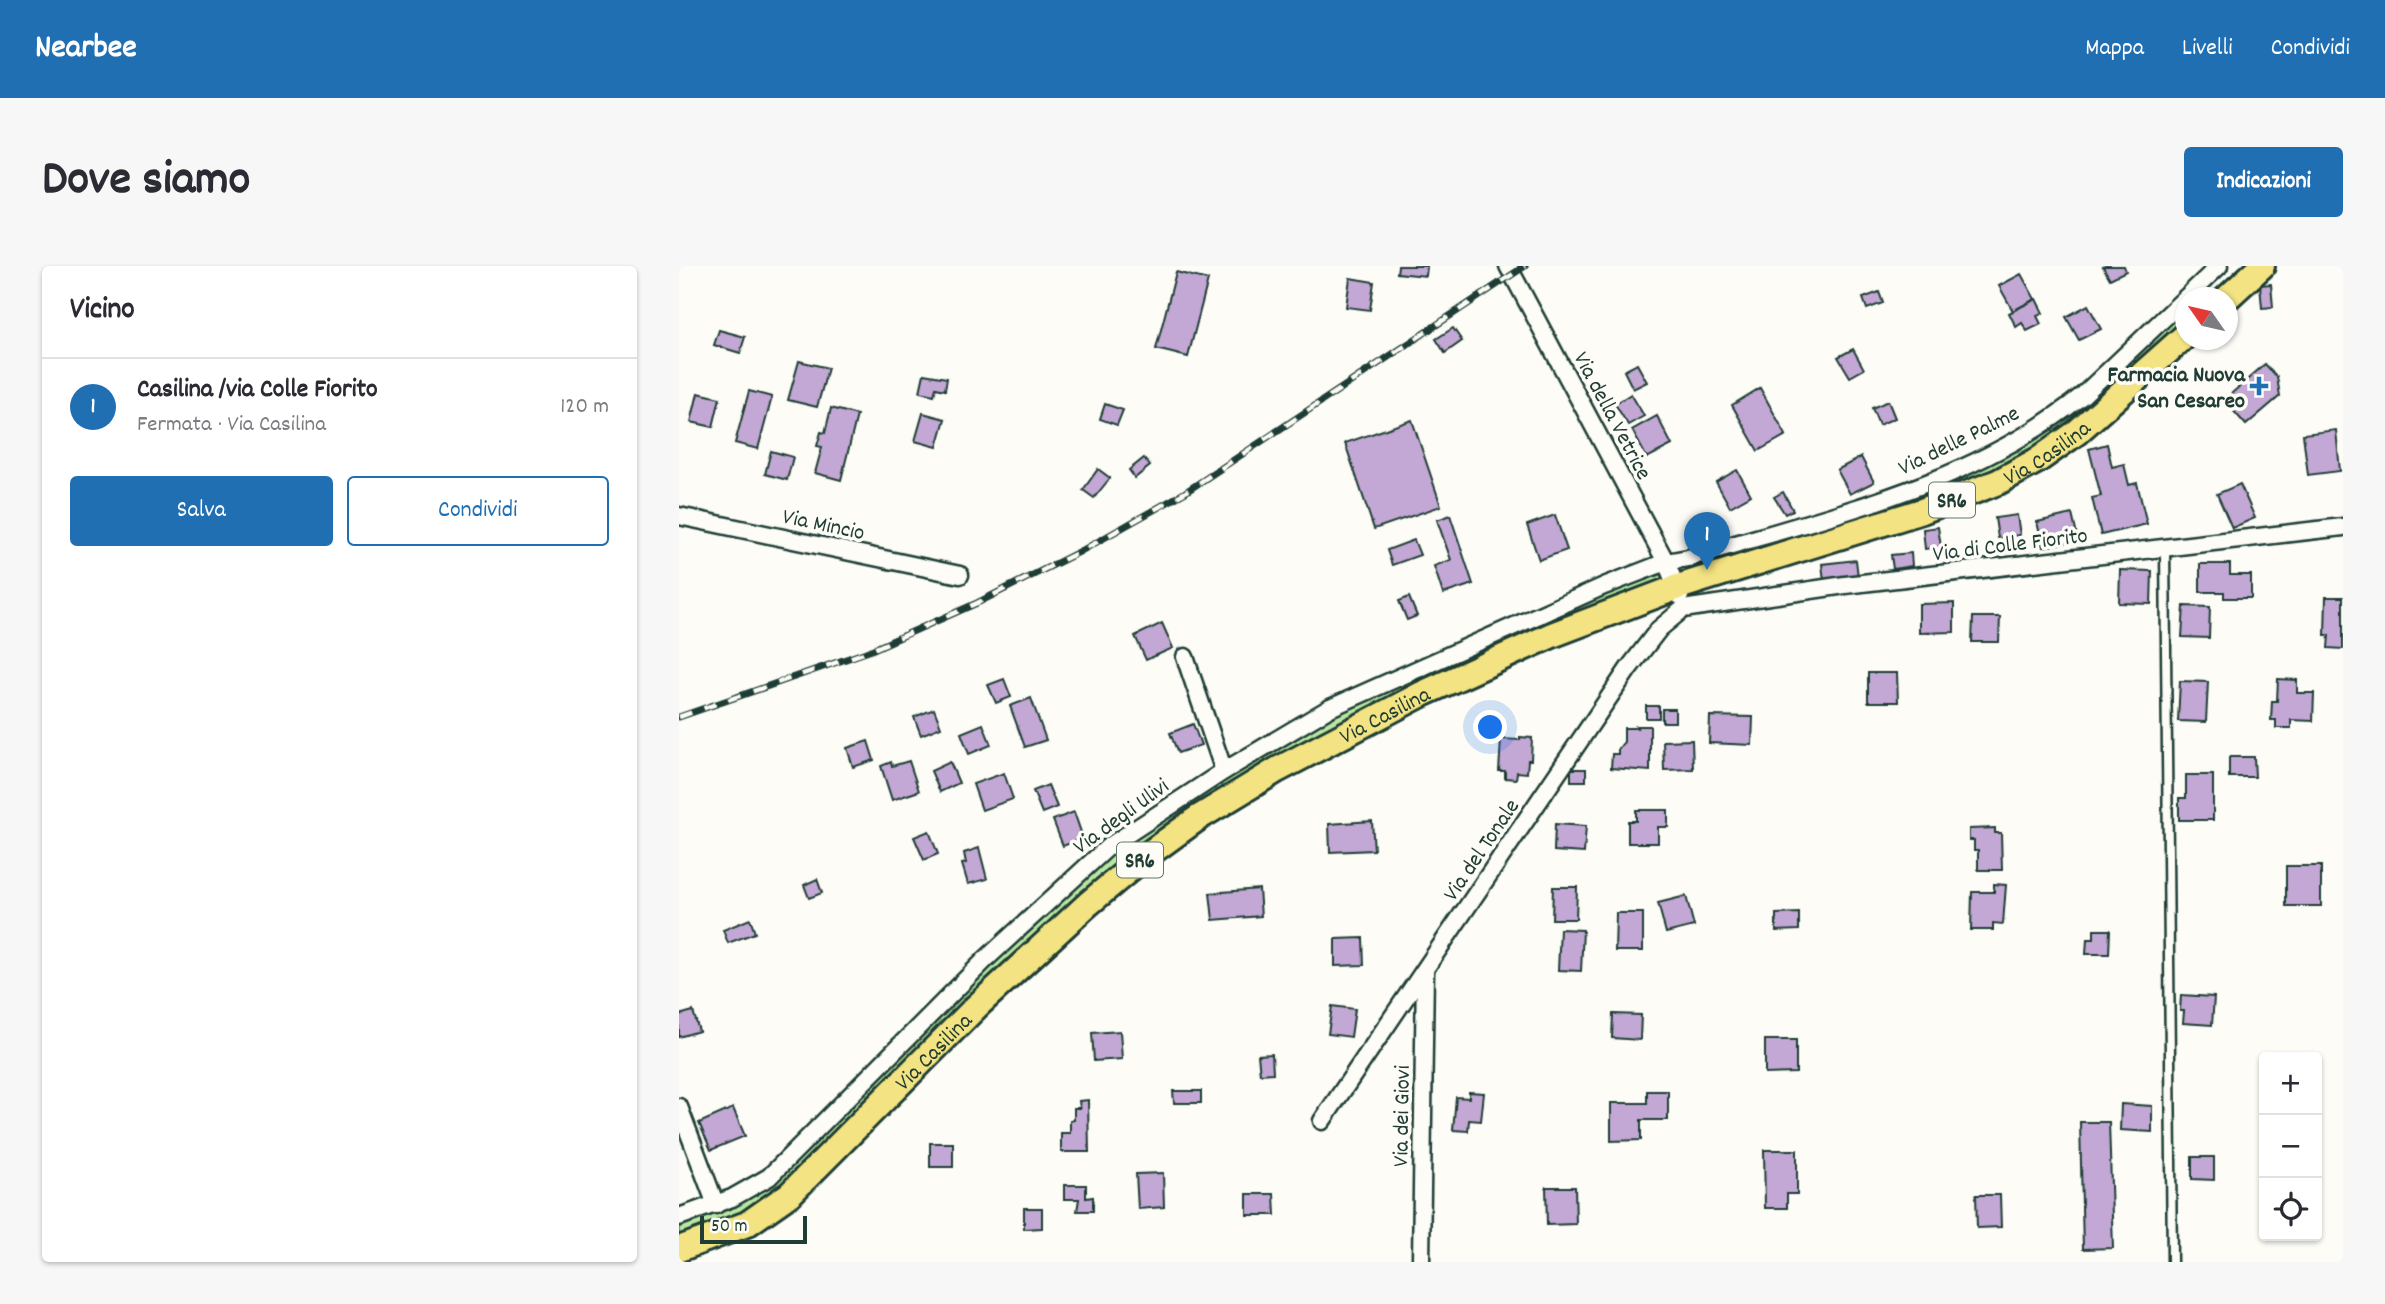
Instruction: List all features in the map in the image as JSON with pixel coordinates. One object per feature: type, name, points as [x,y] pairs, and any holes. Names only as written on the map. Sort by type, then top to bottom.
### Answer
[{"type":"main road","points":[[2238,289],[2262,266]]},
{"type":"main road","name":"Via Casilina","points":[[681,1253],[747,1224],[790,1194],[987,997],[1088,904],[1143,858],[1198,818],[1277,770],[1422,694],[1552,635],[1680,598],[1998,482],[2031,464],[2075,433],[2175,346]]},
{"type":"street","name":"Via della Vetrice","points":[[1508,266],[1666,562],[1680,598]]},
{"type":"street","name":"Via delle Palme","points":[[1666,562],[1688,558],[1877,502],[1933,480],[2005,445],[2059,413],[2090,389],[2219,266]]},
{"type":"street","name":"Via Mincio","points":[[679,516],[960,575]]},
{"type":"street","name":"Via di Colle Fiorito","points":[[1680,598],[1845,585],[2343,527]]},
{"type":"street","name":"Via degli Ulivi","points":[[679,1217],[716,1205],[749,1190],[777,1170],[978,967],[1108,847],[1224,771],[1331,708],[1469,645],[1666,562]]},
{"type":"street","name":"Via del Tonale","points":[[1322,1121],[1629,668],[1680,598]]},
{"type":"street","points":[[1185,657],[1224,771]]},
{"type":"street","name":"Via dei Giovi","points":[[1421,1262],[1425,970]]},
{"type":"street","points":[[679,1107],[716,1205]]},
{"type":"lane","points":[[2165,547],[2172,1262]]},
{"type":"green space","points":[[2175,309],[2175,328],[2084,413],[2039,449],[1984,478],[1706,567],[1703,558],[1889,501],[2037,431]]},
{"type":"green space","points":[[1658,570],[1663,581],[1222,792],[796,1174],[751,1211],[679,1239],[679,1222],[751,1192],[1106,854],[1307,725]]},
{"type":"building","points":[[1398,266],[1427,266],[1426,276],[1397,273]]},
{"type":"building","points":[[2124,266],[2126,271],[2110,279],[2103,267]]},
{"type":"building","points":[[1176,272],[1208,280],[1188,357],[1156,349]]},
{"type":"building","points":[[2021,274],[2035,299],[2013,311],[1999,286]]},
{"type":"building","points":[[1350,278],[1374,282],[1370,310],[1346,307]]},
{"type":"building","points":[[2271,284],[2273,307],[2262,308],[2260,285]]},
{"type":"building","points":[[1879,292],[1883,303],[1867,309],[1863,298]]},
{"type":"building","points":[[2036,299],[2043,313],[2037,316],[2041,324],[2027,331],[2022,323],[2016,327],[2009,313]]},
{"type":"building","points":[[2088,305],[2101,329],[2079,340],[2066,317]]},
{"type":"building","points":[[1453,328],[1462,341],[1445,353],[1436,339]]},
{"type":"building","points":[[719,330],[745,337],[740,353],[714,345]]},
{"type":"building","points":[[1853,349],[1864,369],[1850,377],[1838,357]]},
{"type":"building","points":[[799,361],[828,368],[817,407],[788,400]]},
{"type":"building","points":[[1637,364],[1647,382],[1633,389],[1624,371]]},
{"type":"building","name":"Farmacia Nuova San Cesareo","points":[[2265,364],[2277,377],[2280,396],[2246,425],[2224,400]]},
{"type":"building","points":[[924,374],[947,378],[945,390],[936,388],[934,395],[920,392]]},
{"type":"building","points":[[1760,388],[1786,435],[1758,451],[1732,405]]},
{"type":"building","points":[[749,391],[772,397],[758,449],[735,443]]},
{"type":"building","points":[[698,393],[720,398],[713,427],[691,422]]},
{"type":"building","points":[[1631,394],[1644,416],[1628,425],[1615,404]]},
{"type":"building","points":[[1888,401],[1895,418],[1879,425],[1872,408]]},
{"type":"building","points":[[1105,404],[1123,410],[1117,425],[1100,419]]},
{"type":"building","points":[[831,408],[857,415],[841,480],[815,473],[822,447],[817,446],[821,432],[825,433]]},
{"type":"building","points":[[923,413],[945,419],[937,447],[915,441]]},
{"type":"building","points":[[1657,416],[1672,445],[1647,458],[1632,430]]},
{"type":"building","points":[[1412,420],[1441,506],[1374,529],[1345,443]]},
{"type":"building","points":[[2336,430],[2340,471],[2308,475],[2303,434]]},
{"type":"building","points":[[2107,444],[2112,467],[2124,464],[2129,485],[2137,483],[2147,524],[2101,535],[2092,498],[2101,496],[2089,449]]},
{"type":"building","points":[[771,451],[793,457],[787,480],[765,474]]},
{"type":"building","points":[[1861,457],[1874,482],[1850,494],[1837,470]]},
{"type":"building","points":[[1144,458],[1150,466],[1135,478],[1129,470]]},
{"type":"building","points":[[1098,469],[1110,478],[1094,498],[1083,490]]},
{"type":"building","points":[[1737,470],[1751,495],[1730,507],[1716,482]]},
{"type":"building","points":[[2240,484],[2255,518],[2232,528],[2217,494]]},
{"type":"building","points":[[1783,492],[1793,510],[1785,514],[1774,497]]},
{"type":"building","points":[[2072,514],[2078,540],[2043,547],[2037,522]]},
{"type":"building","points":[[1450,515],[1473,584],[1443,594],[1434,566],[1451,560],[1437,520]]},
{"type":"building","points":[[1555,515],[1567,550],[1539,560],[1527,525]]},
{"type":"building","points":[[2017,515],[2020,535],[1998,538],[1995,518]]},
{"type":"building","points":[[1938,527],[1941,547],[1925,549],[1923,529]]},
{"type":"building","points":[[1414,540],[1420,555],[1392,565],[1387,550]]},
{"type":"building","points":[[1911,553],[1912,566],[1893,569],[1891,555]]},
{"type":"building","points":[[1856,560],[1858,577],[1824,581],[1822,564]]},
{"type":"building","points":[[2200,564],[2230,564],[2230,575],[2251,575],[2251,598],[2224,598],[2224,592],[2200,592]]},
{"type":"building","points":[[2120,570],[2152,571],[2151,604],[2119,603]]},
{"type":"building","points":[[1409,597],[1417,616],[1407,620],[1399,601]]},
{"type":"building","points":[[2326,597],[2343,597],[2343,649],[2328,648],[2329,635],[2325,635]]},
{"type":"building","points":[[1954,603],[1954,632],[1919,633],[1919,604]]},
{"type":"building","points":[[2184,606],[2210,607],[2209,638],[2182,637]]},
{"type":"building","points":[[1973,617],[2000,617],[1999,642],[1972,642]]},
{"type":"building","points":[[1162,623],[1173,648],[1146,660],[1135,636]]},
{"type":"building","points":[[1868,673],[1897,673],[1898,702],[1868,702]]},
{"type":"building","points":[[1004,679],[1011,697],[996,703],[988,685]]},
{"type":"building","points":[[2278,679],[2297,680],[2297,693],[2314,693],[2313,721],[2291,720],[2291,728],[2276,728],[2276,720],[2271,720],[2272,701],[2277,701]]},
{"type":"building","points":[[2180,681],[2208,682],[2206,722],[2178,721]]},
{"type":"building","points":[[1031,698],[1046,740],[1025,747],[1010,706]]},
{"type":"building","points":[[1646,706],[1659,706],[1659,718],[1646,718]]},
{"type":"building","points":[[934,709],[941,727],[921,735],[914,717]]},
{"type":"building","points":[[1662,709],[1675,709],[1675,722],[1662,722]]},
{"type":"building","points":[[1710,716],[1753,717],[1752,745],[1709,743]]},
{"type":"building","points":[[983,724],[991,745],[969,754],[961,733]]},
{"type":"building","points":[[1193,724],[1201,745],[1178,753],[1170,733]]},
{"type":"building","points":[[1636,726],[1650,726],[1650,771],[1611,768],[1612,754],[1618,754],[1618,749],[1624,742],[1624,728],[1637,728]]},
{"type":"building","points":[[1520,737],[1532,738],[1531,760],[1528,760],[1527,773],[1517,772],[1516,779],[1505,778],[1505,771],[1499,771],[1501,739],[1520,740]]},
{"type":"building","points":[[1692,740],[1693,769],[1664,770],[1663,741]]},
{"type":"building","points":[[868,741],[874,760],[853,767],[847,748]]},
{"type":"building","points":[[2229,757],[2254,757],[2255,777],[2229,777]]},
{"type":"building","points":[[909,761],[919,791],[892,800],[881,766],[891,762],[892,766]]},
{"type":"building","points":[[950,762],[959,783],[940,792],[931,771]]},
{"type":"building","points":[[1571,769],[1586,769],[1586,781],[1571,781]]},
{"type":"building","points":[[1004,773],[1013,799],[982,810],[973,784]]},
{"type":"building","points":[[2186,775],[2213,775],[2213,820],[2179,820],[2179,798],[2186,798]]},
{"type":"building","points":[[1048,785],[1057,807],[1042,813],[1033,791]]},
{"type":"building","points":[[1636,810],[1668,810],[1668,827],[1658,827],[1658,843],[1628,843],[1628,821],[1636,821]]},
{"type":"building","points":[[1074,812],[1083,838],[1063,846],[1053,820]]},
{"type":"building","points":[[1372,821],[1374,850],[1330,852],[1329,824]]},
{"type":"building","points":[[1555,824],[1586,826],[1584,853],[1554,851]]},
{"type":"building","points":[[1995,828],[1995,833],[2001,833],[2002,870],[1978,870],[1978,850],[1974,850],[1974,840],[1969,840],[1969,829]]},
{"type":"building","points":[[929,831],[938,854],[924,860],[914,837]]},
{"type":"building","points":[[979,848],[987,879],[968,884],[962,864],[966,863],[964,853]]},
{"type":"building","points":[[2286,866],[2321,866],[2321,906],[2286,906]]},
{"type":"building","points":[[817,879],[822,893],[809,898],[804,885]]},
{"type":"building","points":[[1994,884],[2006,885],[2003,924],[1993,923],[1993,930],[1971,930],[1972,892],[1994,892]]},
{"type":"building","points":[[1553,887],[1577,887],[1576,919],[1552,919]]},
{"type":"building","points":[[1259,889],[1261,916],[1213,920],[1210,893]]},
{"type":"building","points":[[1686,896],[1694,926],[1666,933],[1658,903]]},
{"type":"building","points":[[1616,913],[1643,913],[1643,951],[1615,951]]},
{"type":"building","points":[[1799,913],[1799,930],[1776,931],[1776,914]]},
{"type":"building","points":[[750,919],[755,933],[728,943],[723,930]]},
{"type":"building","points":[[1560,929],[1583,930],[1581,971],[1558,970]]},
{"type":"building","points":[[2094,930],[2110,930],[2109,954],[2086,954],[2087,939],[2094,939]]},
{"type":"building","points":[[1363,938],[1364,965],[1335,966],[1335,939]]},
{"type":"building","points":[[2181,995],[2214,997],[2212,1025],[2183,1023],[2184,1011],[2180,1011]]},
{"type":"building","points":[[1332,1006],[1355,1009],[1351,1037],[1328,1034]]},
{"type":"building","points":[[693,1011],[699,1031],[679,1037],[679,1015]]},
{"type":"building","points":[[1613,1014],[1641,1015],[1640,1040],[1612,1038]]},
{"type":"building","points":[[1120,1031],[1122,1059],[1094,1061],[1092,1033]]},
{"type":"building","points":[[1765,1040],[1796,1040],[1796,1073],[1765,1074]]},
{"type":"building","points":[[1272,1054],[1273,1073],[1260,1074],[1258,1055]]},
{"type":"building","points":[[1173,1091],[1201,1091],[1201,1103],[1174,1103]]},
{"type":"building","points":[[1647,1091],[1668,1091],[1668,1120],[1641,1120],[1641,1140],[1611,1141],[1611,1103],[1647,1103]]},
{"type":"building","points":[[1469,1092],[1484,1093],[1481,1121],[1469,1120],[1468,1131],[1453,1130],[1456,1097],[1469,1098]]},
{"type":"building","points":[[1088,1100],[1089,1152],[1061,1152],[1061,1133],[1070,1133],[1074,1108],[1080,1108],[1079,1101]]},
{"type":"building","points":[[2121,1104],[2152,1106],[2152,1132],[2120,1130]]},
{"type":"building","points":[[733,1108],[745,1136],[711,1150],[699,1123]]},
{"type":"building","points":[[2080,1122],[2109,1122],[2113,1248],[2083,1249]]},
{"type":"building","points":[[930,1143],[953,1143],[953,1167],[930,1167]]},
{"type":"building","points":[[1764,1150],[1797,1150],[1797,1194],[1787,1194],[1787,1208],[1765,1208]]},
{"type":"building","points":[[2192,1157],[2214,1157],[2214,1180],[2192,1179]]},
{"type":"building","points":[[1163,1173],[1164,1207],[1138,1209],[1136,1174]]},
{"type":"building","points":[[1064,1185],[1086,1185],[1086,1198],[1093,1197],[1093,1211],[1077,1211],[1079,1199],[1064,1199]]},
{"type":"building","points":[[1546,1187],[1575,1187],[1576,1224],[1547,1225]]},
{"type":"building","points":[[1247,1194],[1274,1194],[1275,1215],[1247,1215]]},
{"type":"building","points":[[1976,1195],[2000,1195],[2001,1227],[1977,1228]]},
{"type":"building","points":[[1024,1208],[1042,1208],[1042,1228],[1024,1229]]},
{"type":"railway","points":[[679,717],[869,651],[977,603],[1081,551],[1184,493],[1525,266]]},
{"type":"place","name":"Farmacia Nuova San Cesareo","points":[[2259,386]]},
{"type":"place","name":"Casilina /via Colle Fiorito","points":[[1707,570]]}]
